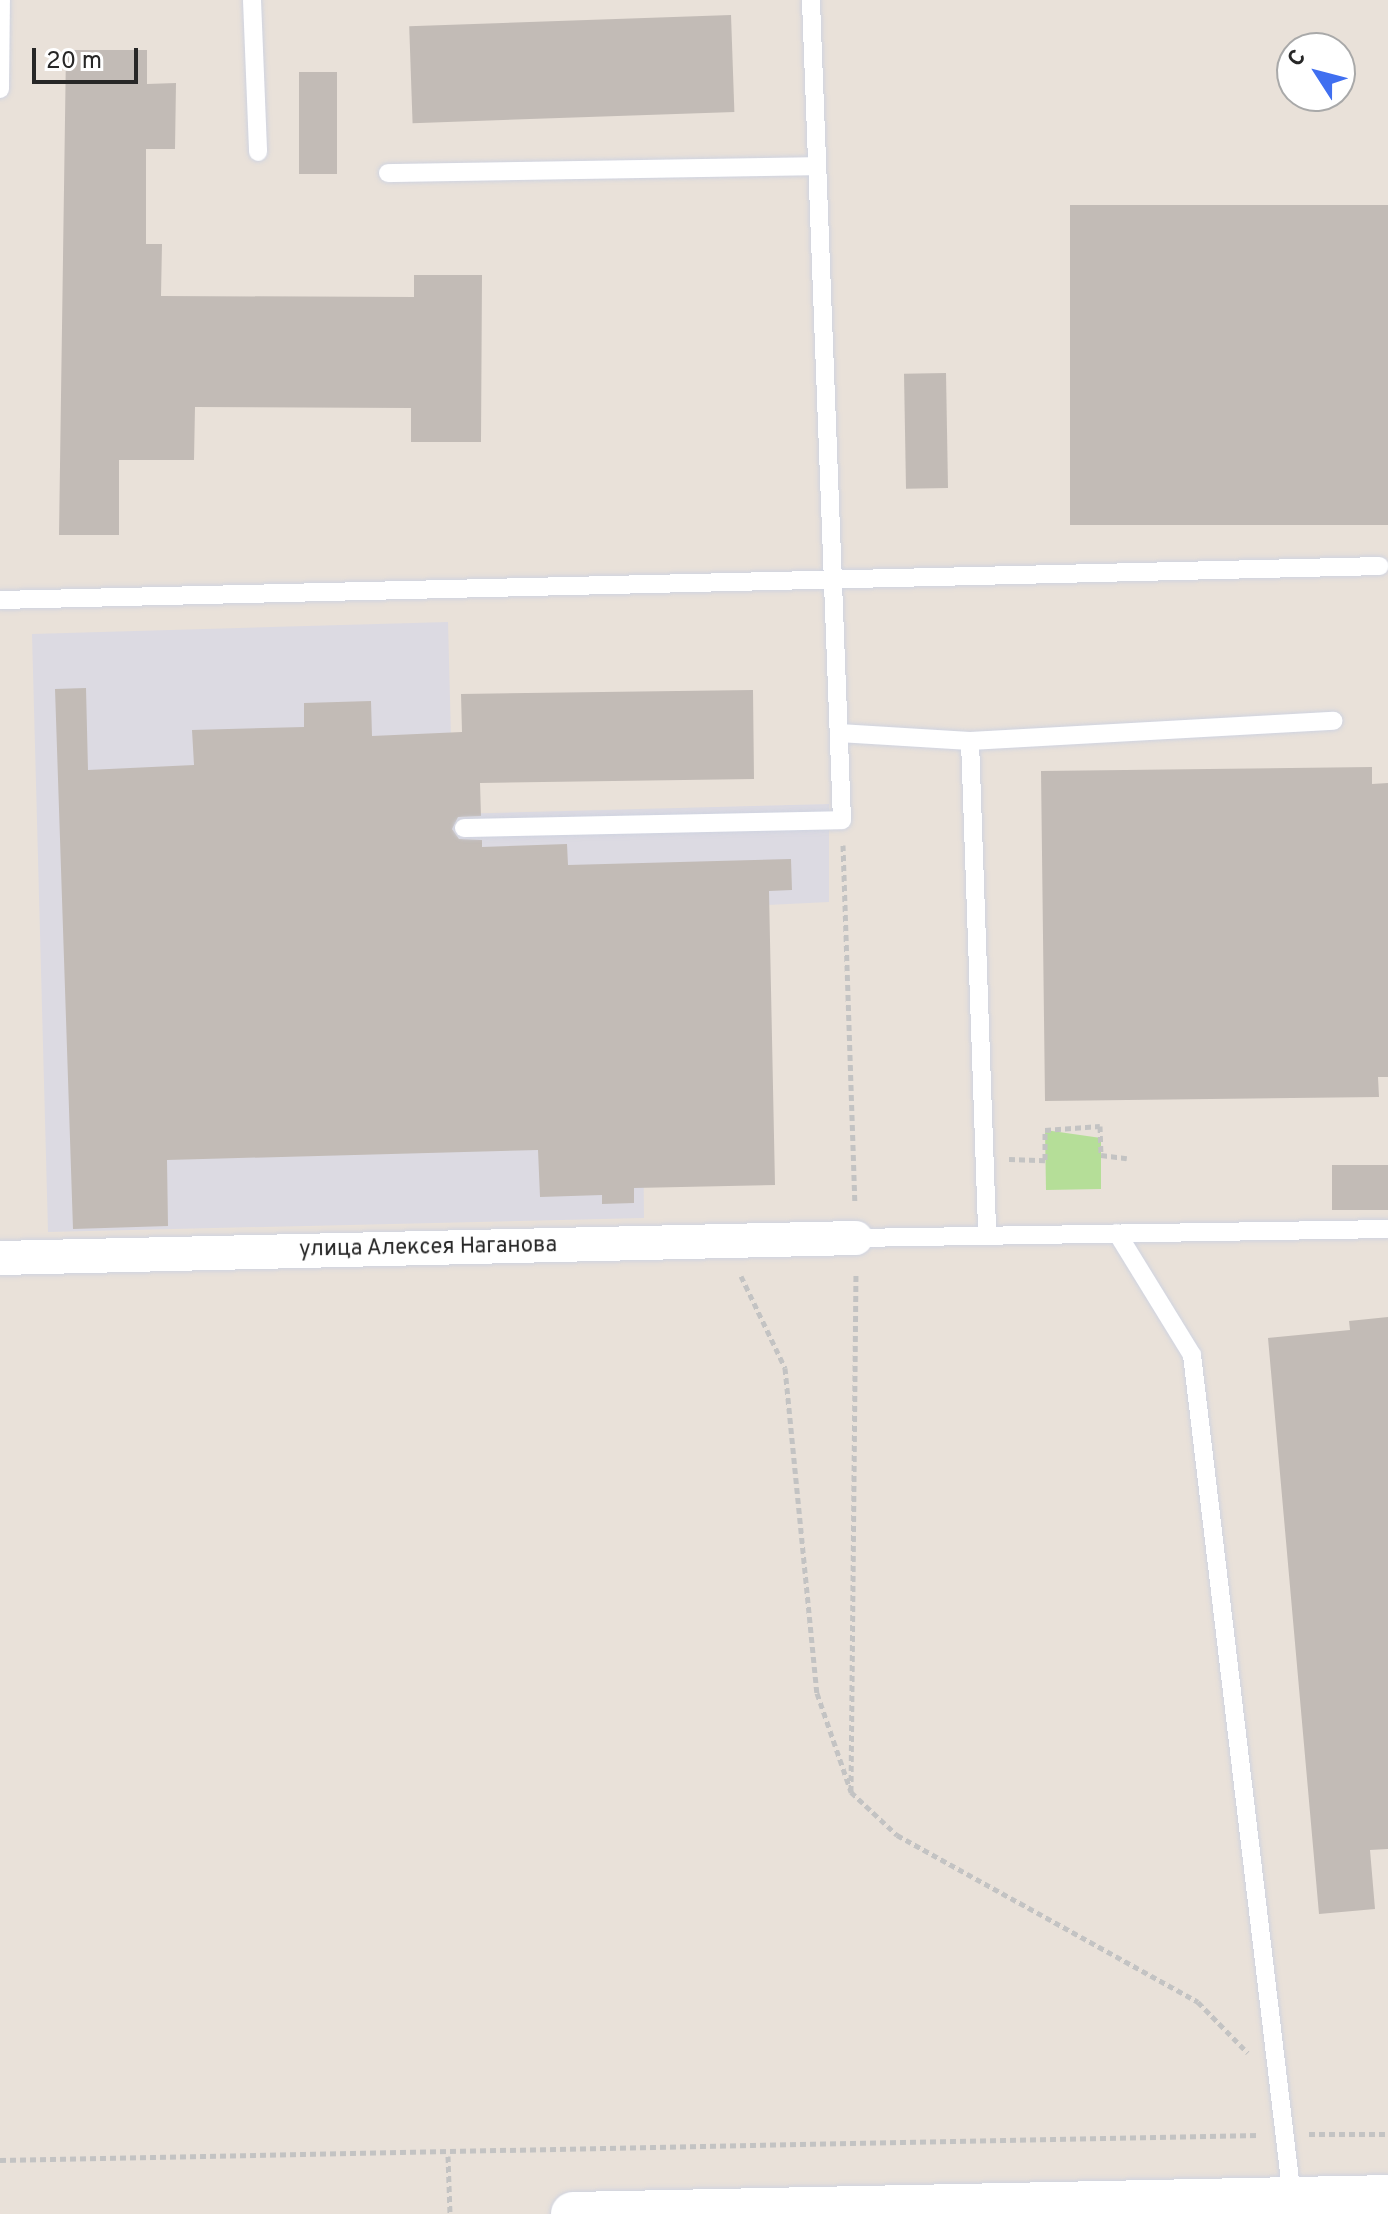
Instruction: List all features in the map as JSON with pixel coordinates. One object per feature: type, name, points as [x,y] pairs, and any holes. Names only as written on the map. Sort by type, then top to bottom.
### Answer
[{"type":"street","name":"улица Алексея Наганова","points":[[0,1258],[856,1238]]},
{"type":"street","points":[[573,2214],[1115,2208],[1292,2198],[1388,2197]]},
{"type":"lane","points":[[0,89],[1,0]]},
{"type":"lane","points":[[252,0],[258,152]]},
{"type":"lane","points":[[464,828],[842,820],[811,0]]},
{"type":"lane","points":[[388,173],[817,166]]},
{"type":"lane","points":[[0,600],[833,584],[1380,566]]},
{"type":"lane","points":[[839,733],[970,741],[1333,721]]},
{"type":"lane","points":[[970,741],[987,1236]]},
{"type":"lane","points":[[856,1238],[1388,1229]]},
{"type":"lane","points":[[1117,1233],[1192,1355],[1275,2084],[1292,2198]]},
{"type":"path","points":[[842,820],[856,1238],[851,1792]]},
{"type":"path","points":[[984,1159],[1045,1160],[1045,1130],[1100,1126],[1101,1155],[1127,1158]]},
{"type":"path","points":[[719,1241],[781,1350],[817,1693],[851,1792],[897,1835],[1198,2002],[1275,2084]]},
{"type":"path","points":[[0,2160],[448,2156],[1281,2134],[1388,2134]]},
{"type":"path","points":[[448,2156],[450,2214]]},
{"type":"shaded area","points":[[448,622],[453,814],[829,804],[829,902],[641,911],[644,1218],[48,1232],[32,634]]},
{"type":"green space","points":[[1045,1130],[1101,1138],[1101,1189],[1046,1190]]},
{"type":"building","points":[[731,15],[734,112],[413,123],[409,26]]},
{"type":"building","points":[[66,50],[147,50],[147,84],[176,83],[175,149],[146,149],[146,244],[162,244],[161,296],[414,297],[414,275],[482,275],[481,442],[411,442],[411,408],[195,407],[194,460],[119,460],[119,535],[59,535]]},
{"type":"building","points":[[299,72],[337,72],[337,174],[299,174]]},
{"type":"building","points":[[1070,205],[1388,205],[1388,525],[1070,525]]},
{"type":"building","points":[[946,373],[948,488],[906,489],[904,374]]},
{"type":"building","points":[[86,688],[88,770],[194,765],[192,730],[304,727],[304,703],[371,701],[372,736],[462,732],[461,694],[753,690],[754,779],[480,783],[481,816],[458,817],[452,829],[459,839],[482,840],[482,847],[567,844],[568,865],[791,859],[792,890],[769,891],[775,1185],[634,1188],[634,1203],[602,1204],[602,1195],[540,1197],[538,1150],[167,1160],[168,1226],[73,1229],[55,689]]},
{"type":"building","points":[[1372,767],[1372,784],[1388,783],[1388,1077],[1378,1077],[1379,1097],[1045,1101],[1041,771]]},
{"type":"building","points":[[1332,1165],[1388,1165],[1388,1210],[1332,1210]]},
{"type":"building","points":[[1388,1317],[1388,1849],[1370,1850],[1375,1909],[1319,1914],[1268,1338],[1350,1330],[1349,1321]]}]
